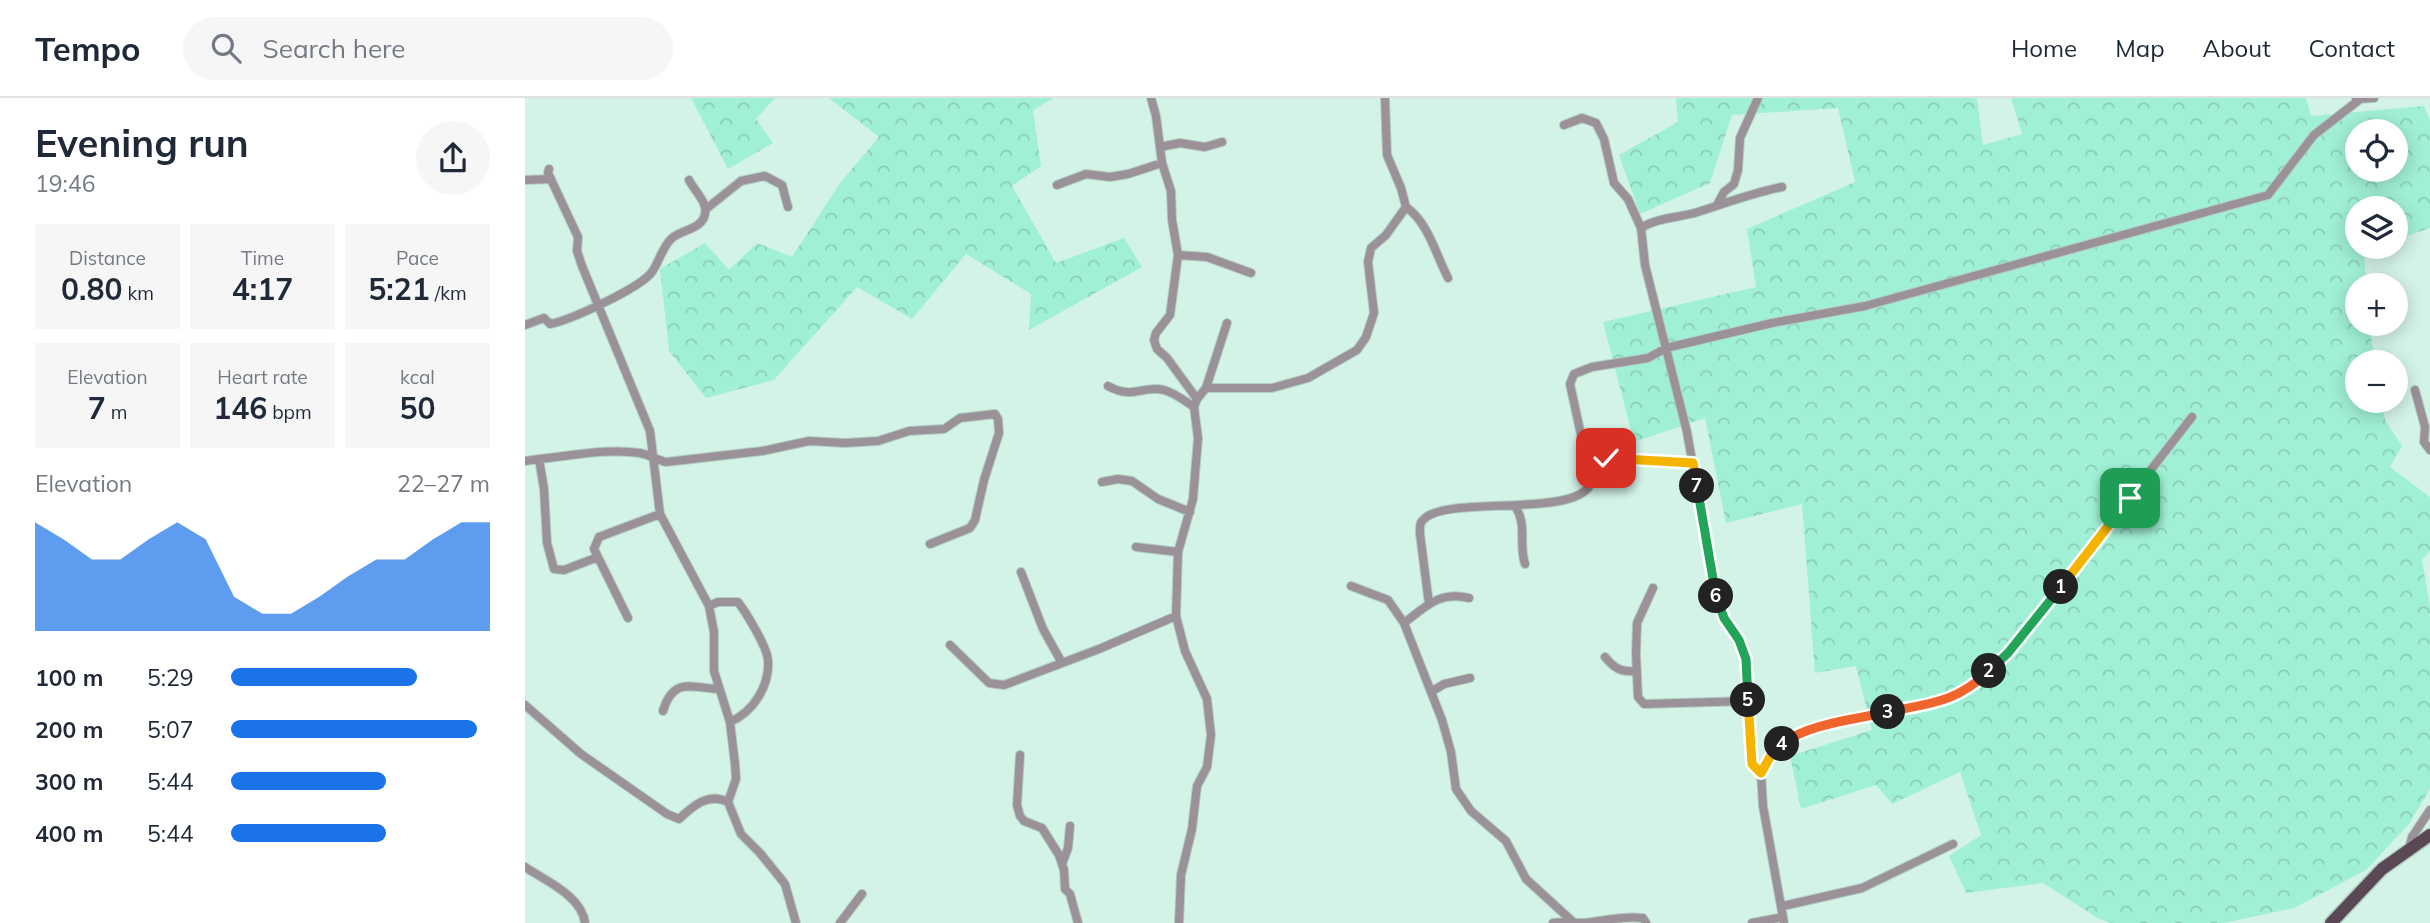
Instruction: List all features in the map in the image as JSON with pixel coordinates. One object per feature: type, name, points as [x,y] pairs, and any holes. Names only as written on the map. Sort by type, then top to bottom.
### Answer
[{"type":"main road","points":[[2332,923],[2382,869],[2430,835]]},
{"type":"street","points":[[1151,98],[1162,163],[1171,191],[1172,220],[1178,255],[1170,315],[1154,340],[1157,349],[1167,358],[1195,403],[1198,438],[1193,499],[1178,552],[1176,616],[1185,651],[1207,699],[1211,735],[1207,767],[1198,786],[1192,829],[1181,875],[1179,923]]},
{"type":"street","points":[[1385,98],[1387,155],[1406,207],[1416,214],[1422,224],[1448,278]]},
{"type":"street","points":[[1717,205],[1724,192],[1734,184],[1738,170],[1740,138],[1758,98]]},
{"type":"street","points":[[1429,604],[1420,534],[1420,524],[1425,517],[1437,512],[1465,508],[1515,506],[1569,499],[1588,488],[1592,481],[1590,464],[1570,384],[1574,374],[1592,367],[1649,358],[1666,348],[1772,323],[1865,306],[2268,195],[2314,135],[2357,99],[2374,98]]},
{"type":"street","points":[[1564,125],[1582,118],[1597,122],[1604,139],[1613,183],[1628,199],[1641,228],[1645,265],[1693,463],[1715,592],[1724,618],[1739,640],[1746,659],[1752,764],[1761,773]]},
{"type":"street","points":[[1160,146],[1205,146],[1222,142]]},
{"type":"street","points":[[1057,185],[1086,174],[1110,177],[1162,163]]},
{"type":"street","points":[[549,169],[578,237],[577,251],[650,430],[660,514],[695,575],[709,606],[714,671],[730,722],[736,779],[728,802],[741,834],[785,884],[796,923]]},
{"type":"street","points":[[706,209],[741,181],[765,176],[782,185],[788,206]]},
{"type":"street","points":[[525,180],[551,179]]},
{"type":"street","points":[[525,326],[544,318],[551,324],[566,321],[651,274],[671,238],[697,226],[705,216],[706,209],[689,180]]},
{"type":"street","points":[[1641,228],[1781,187]]},
{"type":"street","points":[[1206,388],[1272,388],[1308,378],[1357,350],[1366,337],[1374,313],[1368,262],[1371,248],[1387,235],[1406,207]]},
{"type":"street","points":[[1178,255],[1207,257],[1251,273]]},
{"type":"street","points":[[1195,403],[1206,388],[1227,323]]},
{"type":"street","points":[[1108,386],[1119,392],[1132,393],[1164,390],[1195,403]]},
{"type":"street","points":[[2415,390],[2425,427],[2424,442],[2430,450]]},
{"type":"street","points":[[525,461],[598,452],[636,452],[653,455],[667,462],[762,451],[809,441],[878,441],[909,431],[944,429],[960,418],[995,414],[999,433],[975,520],[970,528],[930,544]]},
{"type":"street","points":[[1752,923],[1784,920],[1761,792],[1761,773],[1770,757],[1794,736],[1847,721],[1946,701],[1972,687],[2008,653],[2192,417]]},
{"type":"street","points":[[1590,464],[1606,458],[1693,463]]},
{"type":"street","points":[[539,460],[544,489],[547,543],[554,569],[564,570],[598,557]]},
{"type":"street","points":[[1102,481],[1132,481],[1158,499],[1190,512]]},
{"type":"street","points":[[1515,506],[1523,522],[1525,564]]},
{"type":"street","points":[[628,618],[594,549],[599,537],[660,514]]},
{"type":"street","points":[[1136,547],[1178,552]]},
{"type":"street","points":[[1021,572],[1043,629],[1062,663]]},
{"type":"street","points":[[1351,586],[1388,600],[1404,623],[1451,752],[1456,789],[1471,811],[1506,841],[1526,879],[1572,921]]},
{"type":"street","points":[[1653,589],[1637,623],[1636,671],[1639,697],[1644,704],[1748,701]]},
{"type":"street","points":[[1404,623],[1429,604],[1454,594],[1469,598]]},
{"type":"street","points":[[709,606],[719,602],[738,602],[768,659],[761,692],[754,704],[730,722]]},
{"type":"street","points":[[950,645],[989,683],[1004,685],[1176,616]]},
{"type":"street","points":[[1605,657],[1613,667],[1622,672],[1636,671]]},
{"type":"street","points":[[1431,692],[1444,684],[1470,678]]},
{"type":"street","points":[[663,711],[669,694],[679,687],[718,689]]},
{"type":"street","points":[[525,705],[581,754],[667,814],[679,819],[696,802],[720,798],[728,802]]},
{"type":"street","points":[[1020,755],[1017,805],[1020,816],[1024,821],[1042,828],[1062,864],[1065,889],[1070,894],[1078,923]]},
{"type":"street","points":[[2409,849],[2412,837],[2430,810]]},
{"type":"street","points":[[1062,864],[1068,848],[1070,826]]},
{"type":"street","points":[[1783,906],[1862,888],[1954,844]]},
{"type":"street","points":[[525,867],[575,902],[584,912],[585,923]]},
{"type":"street","points":[[840,923],[862,894]]},
{"type":"street","points":[[1553,923],[1580,923],[1629,916],[1643,918],[1646,923]]},
{"type":"green space","points":[[691,98],[775,98],[756,119],[773,143],[728,169]]},
{"type":"green space","points":[[829,98],[1054,98],[1033,110],[1041,166],[1012,186],[1056,263],[1124,238],[1142,267],[1029,330],[1031,294],[966,254],[912,319],[857,287],[774,380],[706,398],[669,351],[660,269],[705,243],[729,270],[757,243],[792,257],[840,183],[879,137]]},
{"type":"green space","points":[[1676,98],[1977,98],[1983,145],[2022,134],[2011,98],[2306,98],[2311,116],[2424,106],[2430,120],[2430,228],[2408,236],[2408,196],[2345,196],[2345,259],[2364,259],[2365,273],[2345,273],[2345,336],[2371,336],[2373,350],[2345,350],[2345,413],[2384,413],[2385,420],[2402,446],[2390,467],[2430,497],[2430,551],[2422,560],[2430,606],[2430,789],[2409,824],[2366,870],[2294,908],[2224,923],[2112,923],[2099,919],[2043,883],[1966,893],[1949,856],[1981,835],[1960,772],[1892,804],[1876,785],[1801,809],[1790,756],[1872,730],[1856,666],[1815,673],[1802,504],[1726,523],[1705,418],[1634,442],[1603,322],[1756,287],[1747,229],[1855,182],[1838,108],[1732,115],[1710,183],[1640,214],[1619,155],[1678,122]]},
{"type":"route","points":[[1606,458],[1693,463],[1715,592],[1724,618],[1739,640],[1746,659],[1749,742],[1752,764],[1761,773],[1770,757],[1794,736],[1847,721],[1946,701],[1972,687],[2008,653],[2130,498]]}]
